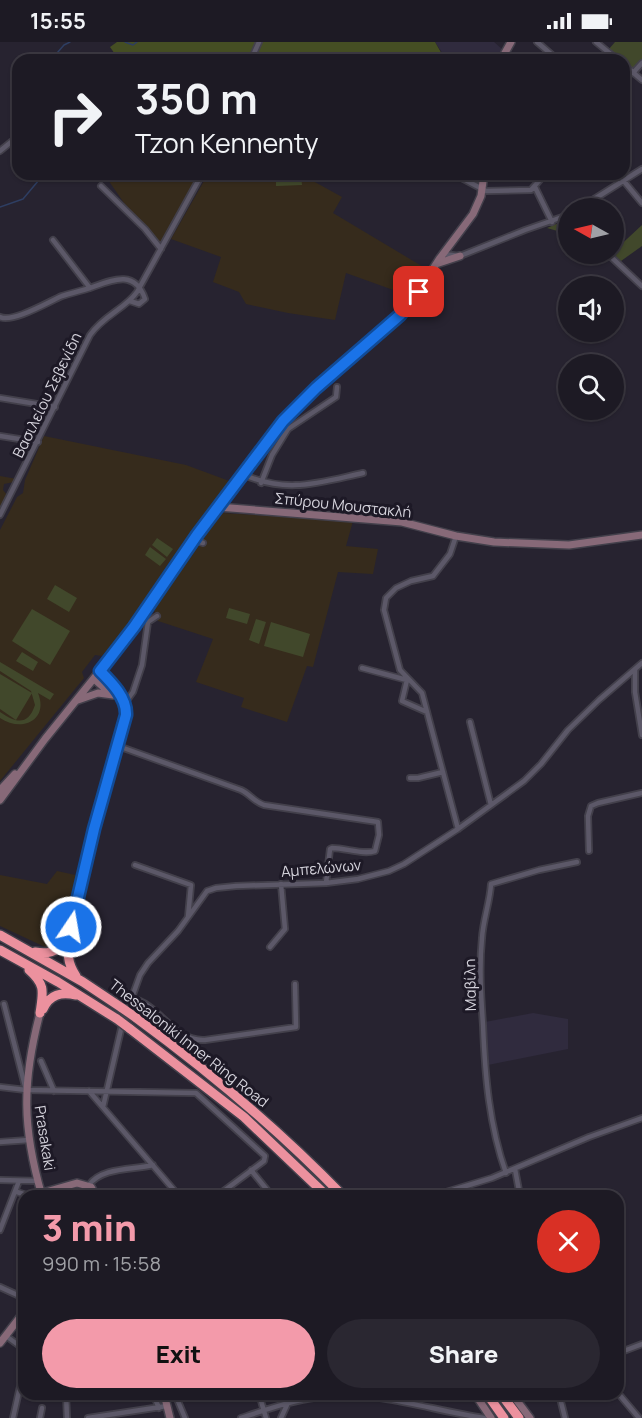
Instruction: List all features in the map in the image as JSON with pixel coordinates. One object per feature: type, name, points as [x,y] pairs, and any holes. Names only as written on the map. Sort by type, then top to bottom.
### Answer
[{"type":"highway","points":[[24,948],[43,953],[55,950],[62,945],[71,925]]},
{"type":"highway","points":[[71,925],[67,951],[68,962],[82,982]]},
{"type":"highway","name":"Thessaloniki Inner Ring Road","points":[[0,935],[82,982],[135,1017],[245,1103],[304,1156],[337,1190]]},
{"type":"highway","name":"Thessaloniki Inner Ring Road","points":[[0,950],[117,1019],[244,1117],[321,1190]]},
{"type":"highway","points":[[19,960],[40,982],[43,995],[40,1013]]},
{"type":"highway","points":[[40,1013],[49,1000],[60,993],[87,1000]]},
{"type":"highway","points":[[491,1400],[504,1418]]},
{"type":"highway","points":[[506,1400],[519,1418]]},
{"type":"street","points":[[537,42],[551,54]]},
{"type":"street","points":[[596,42],[611,54]]},
{"type":"street","points":[[642,63],[632,72],[642,80]]},
{"type":"street","points":[[0,151],[12,142]]},
{"type":"street","name":"Βασιλείου Σεβενίδη","points":[[0,515],[93,331],[110,314],[129,301],[140,288],[199,180]]},
{"type":"street","points":[[465,180],[483,190],[530,191],[540,180]]},
{"type":"street","points":[[0,800],[24,766],[134,627],[194,540],[276,430],[296,407],[409,306],[436,264],[473,214],[483,190],[484,180]]},
{"type":"street","points":[[596,198],[623,181],[642,203]]},
{"type":"street","points":[[101,186],[145,229],[161,249]]},
{"type":"street","points":[[535,187],[552,222]]},
{"type":"street","points":[[436,264],[558,220]]},
{"type":"street","points":[[53,240],[90,288]]},
{"type":"street","points":[[448,248],[460,256]]},
{"type":"street","points":[[443,254],[460,256]]},
{"type":"street","points":[[619,264],[642,286]]},
{"type":"street","points":[[0,317],[4,319],[15,317],[63,296],[114,280],[132,280],[140,288],[145,297],[143,302],[138,304],[129,301]]},
{"type":"street","points":[[261,483],[272,455],[288,429],[336,397],[338,387]]},
{"type":"street","points":[[0,399],[55,407]]},
{"type":"street","points":[[0,436],[38,442]]},
{"type":"street","points":[[242,474],[261,483],[296,486],[363,473]]},
{"type":"street","name":"Σπύρου Μουστακλή","points":[[218,507],[402,522],[456,536],[495,542],[569,545],[642,535]]},
{"type":"street","points":[[456,536],[450,554],[433,576],[411,581],[396,588],[386,598],[384,605],[400,670],[421,690],[458,829]]},
{"type":"street","points":[[194,540],[203,543]]},
{"type":"street","points":[[124,701],[133,692],[142,666],[148,622],[157,616]]},
{"type":"street","name":"Αμπελώνων","points":[[103,1107],[120,1032],[131,998],[145,967],[207,891],[216,888],[326,883],[358,879],[404,864],[458,829],[524,781],[542,764],[568,730],[642,663]]},
{"type":"street","points":[[362,668],[407,680],[402,701],[427,712]]},
{"type":"street","points":[[635,670],[635,692],[642,735]]},
{"type":"street","points":[[71,925],[94,829],[126,715],[124,701],[100,671]]},
{"type":"street","points":[[94,679],[124,701]]},
{"type":"street","points":[[75,701],[98,693],[112,694]]},
{"type":"street","points":[[470,722],[491,805]]},
{"type":"street","points":[[118,746],[246,792],[252,800],[264,805],[378,822],[379,836],[375,850],[369,852],[343,848],[330,849],[326,883]]},
{"type":"street","points":[[0,789],[24,766]]},
{"type":"street","points":[[410,778],[443,772]]},
{"type":"street","points":[[589,851],[588,816],[591,806],[642,793]]},
{"type":"street","name":"Μαβίλη","points":[[506,1173],[490,1113],[484,1062],[482,937],[491,884],[577,862]]},
{"type":"street","points":[[135,865],[191,885],[188,917]]},
{"type":"street","points":[[270,947],[285,928],[281,884]]},
{"type":"street","points":[[131,998],[145,1003],[187,1038],[196,1041],[296,1027],[295,984]]},
{"type":"street","points":[[4,1004],[26,1089]]},
{"type":"street","name":"Prasakaki","points":[[40,1013],[26,1089],[29,1140],[41,1190]]},
{"type":"street","points":[[41,1061],[54,1090]]},
{"type":"street","points":[[0,1087],[196,1094],[265,1156],[264,1161],[225,1190]]},
{"type":"street","points":[[89,1091],[174,1190]]},
{"type":"street","points":[[458,1190],[642,1118]]},
{"type":"street","points":[[0,1142],[29,1140]]},
{"type":"street","points":[[89,1185],[96,1178],[105,1174],[153,1165]]},
{"type":"street","points":[[515,1169],[519,1190]]},
{"type":"street","points":[[252,1170],[267,1190]]},
{"type":"street","points":[[0,1180],[38,1181]]},
{"type":"street","points":[[0,1230],[19,1181]]},
{"type":"street","points":[[55,1190],[77,1183],[89,1185],[92,1190]]},
{"type":"street","points":[[0,1287],[18,1295]]},
{"type":"street","points":[[0,1343],[18,1320]]},
{"type":"street","points":[[6,1336],[18,1345]]},
{"type":"street","points":[[624,1351],[642,1344]]},
{"type":"street","points":[[13,1418],[18,1396]]},
{"type":"street","points":[[66,1400],[67,1418]]},
{"type":"street","points":[[158,1400],[170,1418]]},
{"type":"street","points":[[163,1407],[164,1400]]},
{"type":"street","points":[[178,1400],[185,1418]]},
{"type":"street","points":[[260,1400],[266,1418]]},
{"type":"street","points":[[281,1418],[289,1400]]},
{"type":"street","points":[[241,1418],[298,1400]]},
{"type":"street","points":[[386,1400],[484,1418]]},
{"type":"street","points":[[479,1400],[491,1418]]},
{"type":"street","points":[[516,1400],[530,1418]]},
{"type":"street","points":[[560,1400],[565,1418]]},
{"type":"street","points":[[624,1400],[639,1418]]},
{"type":"street","points":[[88,1418],[163,1407]]},
{"type":"street","points":[[40,1418],[42,1408]]},
{"type":"shaded area","points":[[435,42],[494,42],[502,49],[499,54],[443,54]]},
{"type":"shaded area","points":[[108,180],[197,180],[160,244],[124,203]]},
{"type":"shaded area","points":[[205,180],[311,180],[342,197],[333,213],[425,268],[410,296],[346,273],[335,320],[246,304],[239,292],[213,282],[221,257],[171,239]]},
{"type":"shaded area","points":[[44,436],[186,465],[232,482],[178,553],[130,623],[102,656],[95,655],[82,672],[84,678],[0,781],[0,530],[17,497],[23,493],[25,480]]},
{"type":"shaded area","points":[[0,476],[17,479],[4,484],[3,490],[7,495],[0,509]]},
{"type":"shaded area","points":[[221,513],[353,521],[346,546],[378,549],[373,574],[338,572],[313,667],[307,666],[287,722],[241,707],[244,698],[196,682],[213,639],[158,621],[154,610]]},
{"type":"shaded area","points":[[57,871],[80,876],[68,926],[59,943],[50,948],[45,947],[0,926],[0,875],[47,884]]},
{"type":"shaded area","points":[[533,1013],[568,1019],[568,1049],[488,1065],[485,1022]]},
{"type":"green space","points":[[117,42],[435,42],[442,54],[115,54],[110,47]]},
{"type":"green space","points":[[615,42],[642,42],[642,59],[633,69],[630,66],[630,54],[615,54],[609,49]]},
{"type":"green space","points":[[276,180],[302,180],[302,185],[276,186]]},
{"type":"green space","points":[[558,223],[558,231],[547,228]]},
{"type":"green space","points":[[642,225],[642,246],[624,259],[624,242]]},
{"type":"green space","points":[[157,538],[173,549],[167,557],[152,545]]},
{"type":"green space","points":[[150,547],[166,559],[160,566],[145,555]]},
{"type":"green space","points":[[55,585],[77,598],[69,612],[47,599]]},
{"type":"green space","points":[[229,608],[250,614],[247,624],[226,618]]},
{"type":"green space","points":[[32,609],[70,631],[50,665],[12,641]]},
{"type":"green space","points":[[256,619],[266,622],[259,644],[249,640]]},
{"type":"green space","points":[[271,622],[310,634],[303,657],[264,646]]},
{"type":"green space","points":[[22,652],[38,662],[33,671],[16,661]]},
{"type":"green space","points":[[0,662],[54,694],[50,700],[38,693],[40,710],[37,717],[25,724],[8,722],[0,718],[0,712],[16,720],[25,719],[35,705],[31,691],[0,671]]},
{"type":"green space","points":[[0,674],[32,693],[16,720],[0,709]]},
{"type":"waterway","points":[[56,54],[70,42]]},
{"type":"waterway","points":[[125,42],[133,45],[137,42]]},
{"type":"waterway","points":[[0,207],[23,199],[39,180]]},
{"type":"route","points":[[71,927],[94,829],[126,715],[126,704],[100,671],[134,627],[197,535],[283,421],[354,353],[400,315],[419,292]]}]
